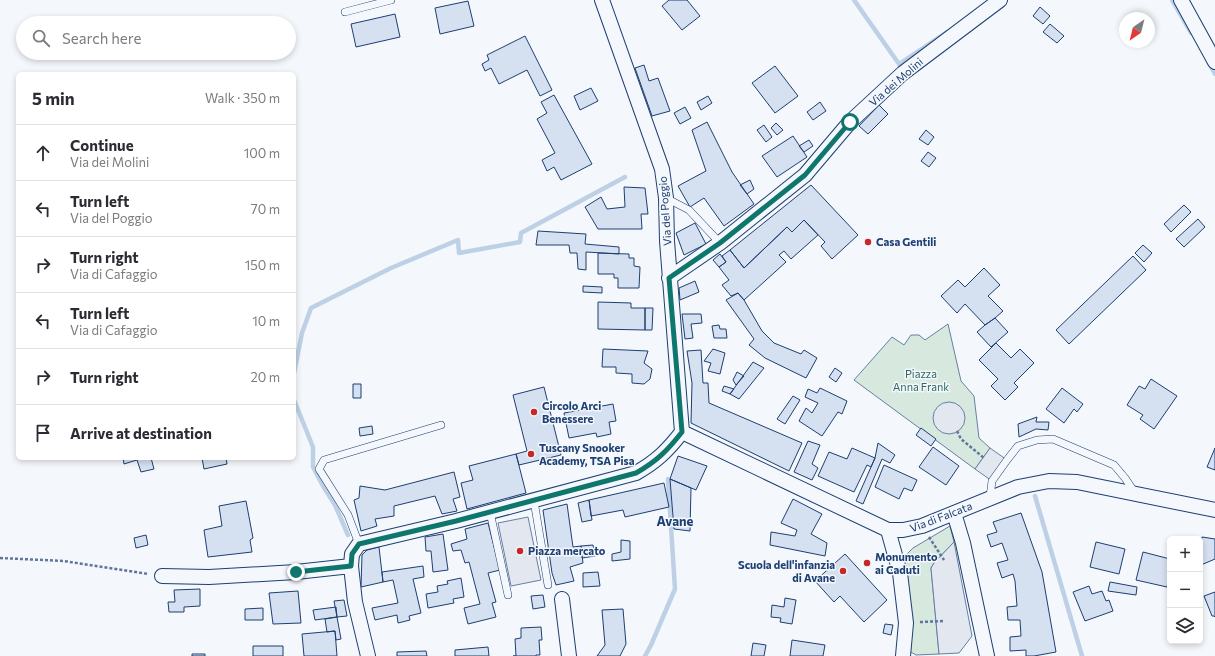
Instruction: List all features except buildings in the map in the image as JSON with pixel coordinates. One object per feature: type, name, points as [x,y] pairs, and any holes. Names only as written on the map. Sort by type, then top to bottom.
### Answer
[{"type":"street","name":"Via del Poggio","points":[[602,0],[662,169],[666,198],[669,278],[682,432]]},
{"type":"street","name":"Via dei Molini","points":[[669,278],[720,243],[805,175],[850,122],[903,73],[1000,0]]},
{"type":"street","points":[[1181,0],[1215,62]]},
{"type":"street","points":[[368,656],[355,602],[351,566],[352,554],[359,544],[490,512],[636,473],[654,463],[669,449],[682,432]]},
{"type":"street","name":"Via di Falcata","points":[[682,432],[888,530],[903,530],[922,526],[1018,487],[1049,481],[1077,482],[1215,510]]},
{"type":"street","points":[[954,513],[963,543],[987,656]]},
{"type":"street","points":[[888,530],[900,573],[906,623],[903,656]]},
{"type":"street","points":[[162,576],[209,577],[296,572],[351,566]]},
{"type":"street","points":[[562,598],[569,656]]},
{"type":"lane","points":[[345,12],[391,0]]},
{"type":"lane","points":[[666,198],[688,210],[720,243]]},
{"type":"lane","points":[[359,544],[348,515],[319,469],[324,460],[441,425]]},
{"type":"lane","points":[[990,498],[992,480],[1018,446],[1036,440],[1053,439],[1114,466],[1126,478],[1135,493]]},
{"type":"lane","points":[[534,500],[548,585]]},
{"type":"lane","points":[[490,512],[508,595]]},
{"type":"path","points":[[957,431],[961,439],[984,458]]},
{"type":"path","points":[[922,526],[944,560]]},
{"type":"path","points":[[0,558],[64,561],[162,576]]},
{"type":"path","points":[[906,623],[945,620]]},
{"type":"green space","name":"Piazza Anna Frank","points":[[948,324],[961,381],[974,396],[979,438],[990,448],[975,469],[854,380],[892,337],[904,345],[911,335],[919,335],[925,340]]},
{"type":"green space","points":[[950,526],[954,542],[931,568],[939,654],[916,655],[909,651],[911,622],[905,559],[913,548]]},
{"type":"shaded area","points":[[949,402],[958,405],[962,409],[965,418],[962,427],[958,431],[949,434],[940,431],[936,427],[933,418],[936,409],[940,405]]},
{"type":"shaded area","points":[[990,448],[1007,460],[992,481],[975,469]]},
{"type":"shaded area","name":"Piazza mercato","points":[[528,517],[541,580],[511,586],[498,523]]},
{"type":"shaded area","points":[[954,542],[972,636],[959,653],[939,654],[931,568]]},
{"type":"waterway","points":[[854,0],[899,64],[947,32]]},
{"type":"waterway","points":[[1172,0],[1191,33]]},
{"type":"waterway","points":[[1209,63],[1215,74]]},
{"type":"waterway","points":[[296,363],[302,333],[311,308],[391,268],[458,240],[459,253],[520,242],[521,233],[625,177]]},
{"type":"waterway","points":[[296,405],[313,447],[313,467],[335,505],[348,535]]},
{"type":"waterway","points":[[645,656],[675,589],[668,479]]},
{"type":"waterway","points":[[1035,496],[1082,656]]},
{"type":"place","name":"Casa Gentili","points":[[868,242]]},
{"type":"place","name":"Circolo Arci Benessere","points":[[534,412]]},
{"type":"place","name":"Tuscany Snooker Academy, TSA Pisa","points":[[531,454]]},
{"type":"place","name":"Piazza mercato","points":[[520,551]]},
{"type":"place","name":"Monumento ai Caduti","points":[[867,563]]},
{"type":"place","name":"Scuola dell'infanzia di Avane","points":[[843,571]]},
{"type":"district","name":"Avane","points":[[675,521]]},
{"type":"route","points":[[296,572],[351,566],[352,554],[359,544],[456,521],[636,473],[654,463],[669,449],[682,432],[669,278],[720,243],[805,175],[850,122]]}]
